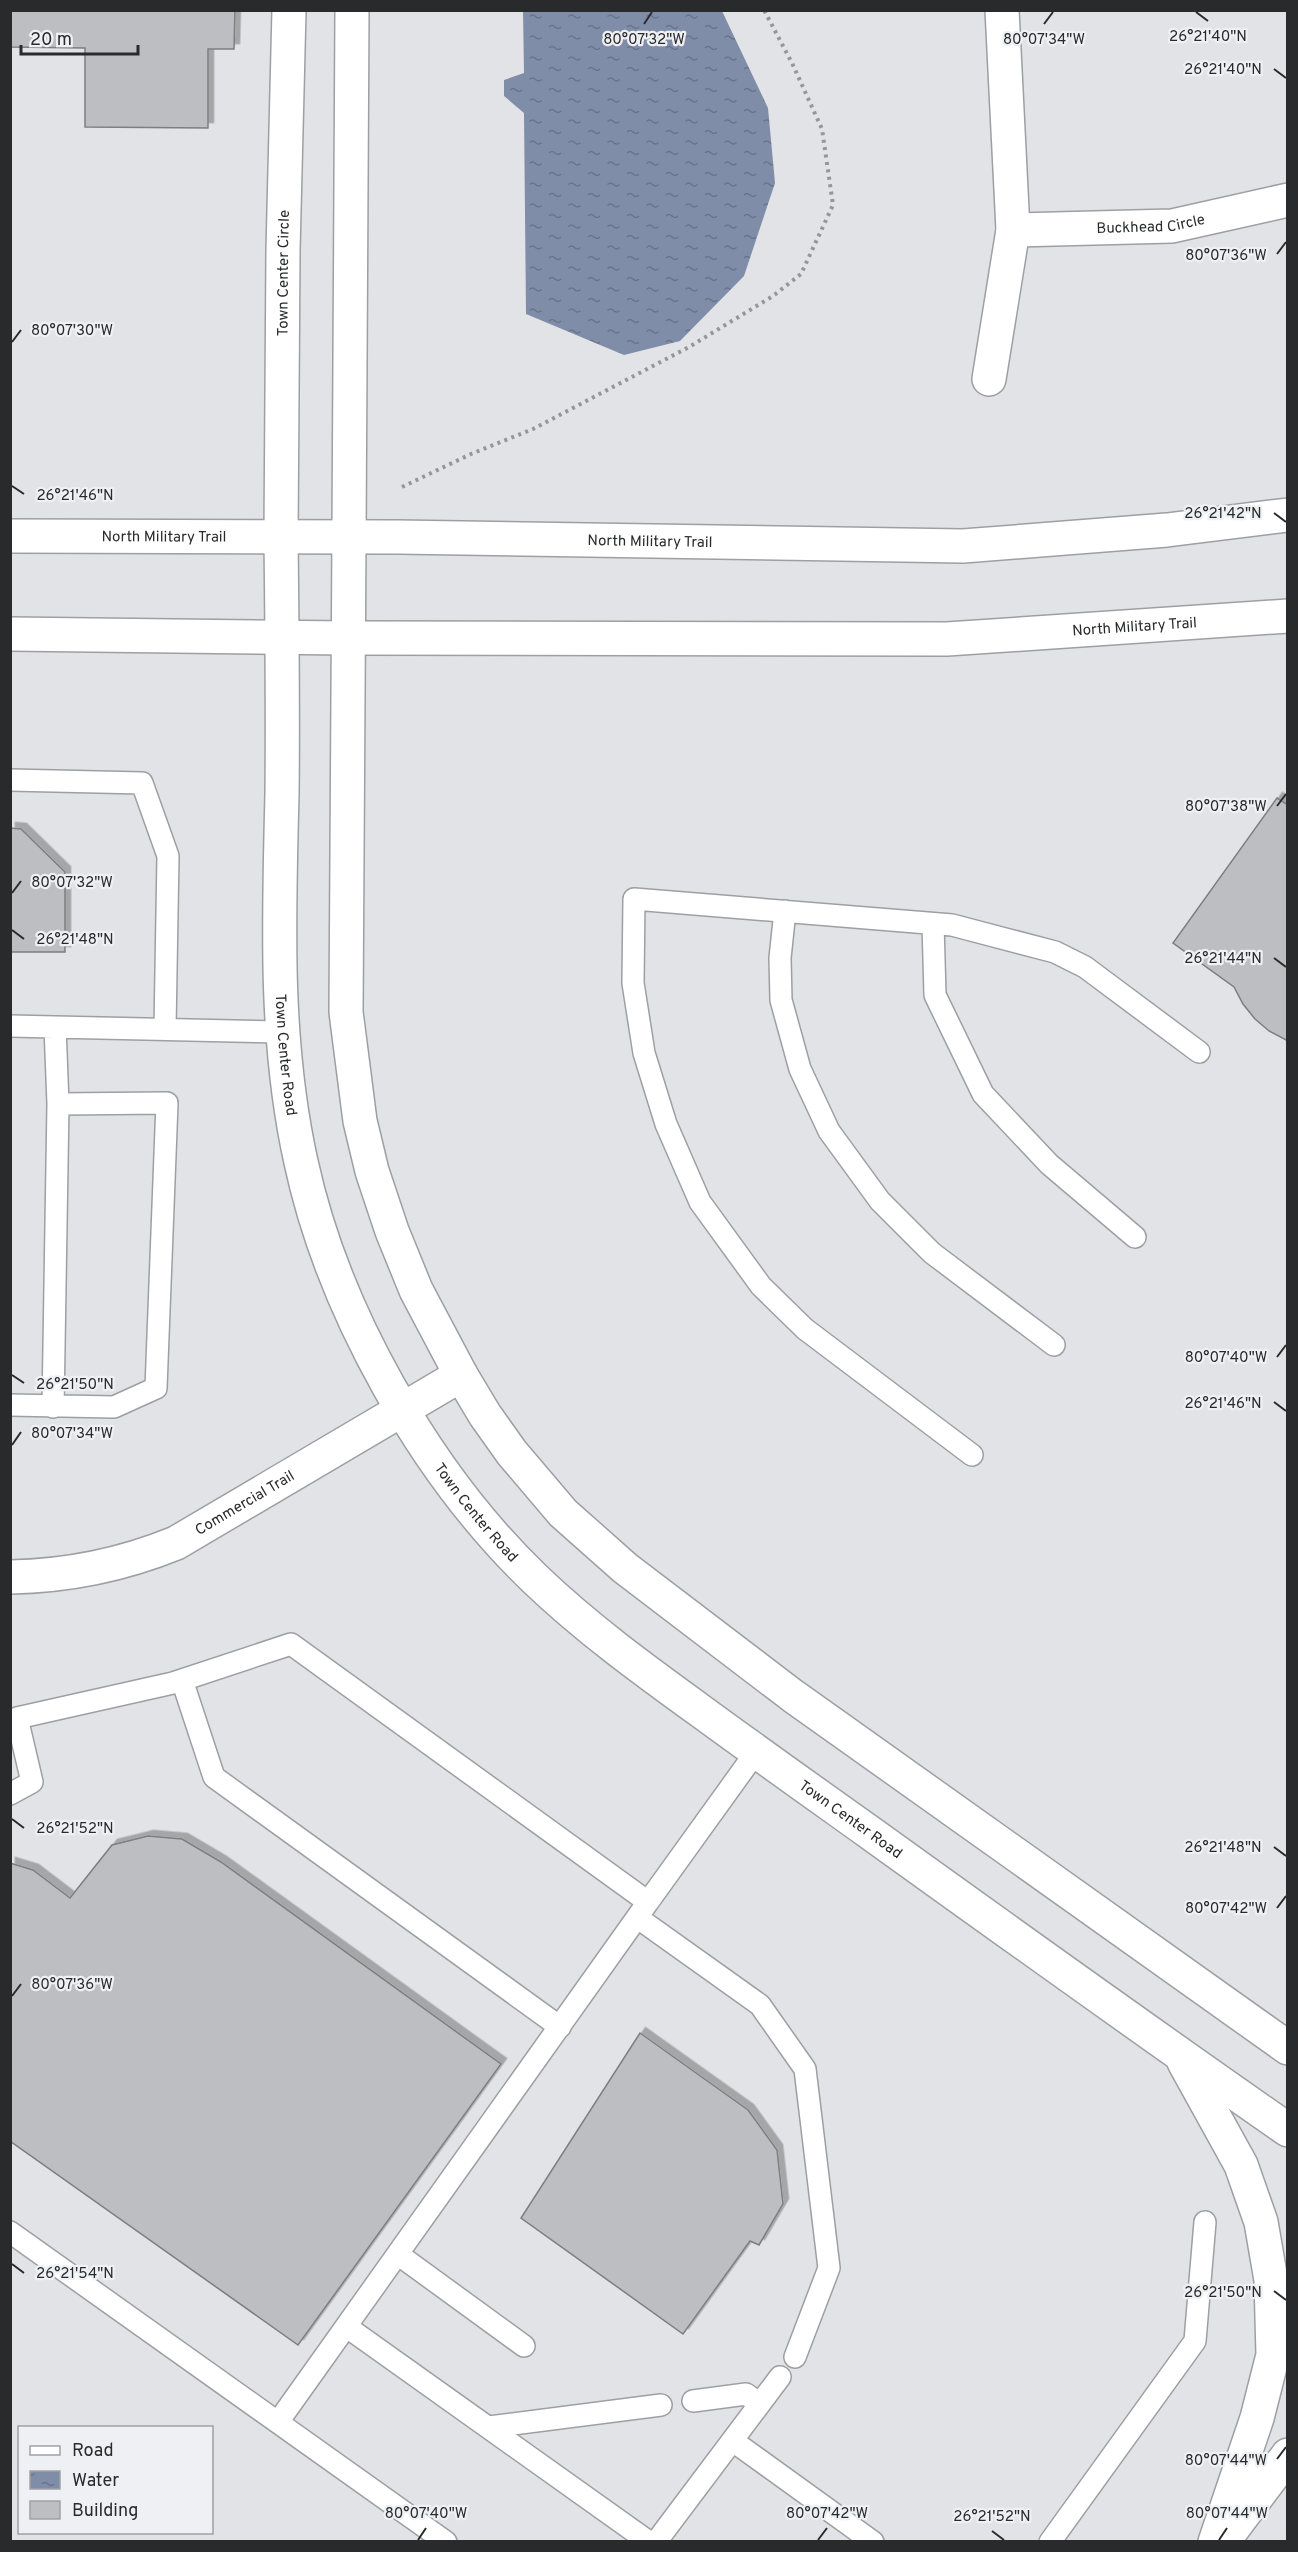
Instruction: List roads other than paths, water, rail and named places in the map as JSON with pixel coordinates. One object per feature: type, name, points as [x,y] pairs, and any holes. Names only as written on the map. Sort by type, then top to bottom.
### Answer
[{"type":"main road","name":"Town Center Circle","points":[[281,537],[283,239],[289,10]]},
{"type":"main road","points":[[352,10],[346,1012],[360,1121],[372,1171],[416,1290],[485,1415],[537,1484],[563,1514],[625,1568],[784,1689],[1287,2048]]},
{"type":"main road","points":[[989,379],[1012,230],[1002,10]]},
{"type":"main road","name":"Buckhead Circle","points":[[1012,230],[1172,226],[1287,201]]},
{"type":"main road","name":"North Military Trail","points":[[10,536],[349,537],[963,546],[1167,530],[1287,515]]},
{"type":"main road","name":"Town Center Road","points":[[281,537],[282,1032],[301,1164],[319,1226],[342,1288],[369,1350],[403,1409],[444,1472],[475,1513],[531,1575],[606,1642],[756,1752],[1287,2130]]},
{"type":"main road","name":"North Military Trail","points":[[10,634],[349,638],[947,639],[1287,616]]},
{"type":"main road","name":"Commercial Trail","points":[[10,1577],[76,1573],[144,1556],[176,1543],[461,1375]]},
{"type":"main road","points":[[1180,2055],[1241,2165],[1261,2222],[1271,2280],[1273,2355],[1257,2418],[1215,2541]]},
{"type":"main road","points":[[1223,2541],[1287,2455]]},
{"type":"lane","points":[[10,780],[142,783],[168,856],[165,1028]]},
{"type":"lane","points":[[972,1455],[805,1329],[761,1286],[700,1202],[666,1124],[644,1053],[633,983],[634,899],[952,926],[1055,952],[1085,967],[1199,1052]]},
{"type":"lane","points":[[785,911],[780,958],[781,1000],[800,1069],[829,1131],[880,1201],[932,1253],[1054,1345]]},
{"type":"lane","points":[[933,924],[935,995],[983,1094],[1049,1164],[1135,1237]]},
{"type":"lane","points":[[10,1026],[282,1032]]},
{"type":"lane","points":[[53,1407],[58,1104],[55,1027]]},
{"type":"lane","points":[[10,1405],[114,1407],[156,1388],[167,1103],[58,1104]]},
{"type":"lane","points":[[10,1794],[32,1782],[17,1718],[182,1680],[291,1644],[643,1910],[760,2006],[805,2069],[829,2268],[795,2357]]},
{"type":"lane","points":[[182,1680],[214,1777],[560,2027]]},
{"type":"lane","points":[[278,2422],[756,1752]]},
{"type":"lane","points":[[1050,2541],[1195,2341],[1205,2222]]},
{"type":"lane","points":[[10,2232],[447,2541]]},
{"type":"lane","points":[[399,2255],[524,2346]]},
{"type":"lane","points":[[347,2326],[649,2541]]},
{"type":"lane","points":[[656,2541],[780,2377]]},
{"type":"lane","points":[[693,2401],[746,2394],[759,2403]]},
{"type":"lane","points":[[489,2427],[661,2405]]},
{"type":"lane","points":[[733,2441],[873,2541]]},
{"type":"water","points":[[523,11],[722,11],[768,108],[775,183],[744,276],[680,341],[624,355],[526,314],[524,113],[504,96],[504,80],[524,73]]}]
